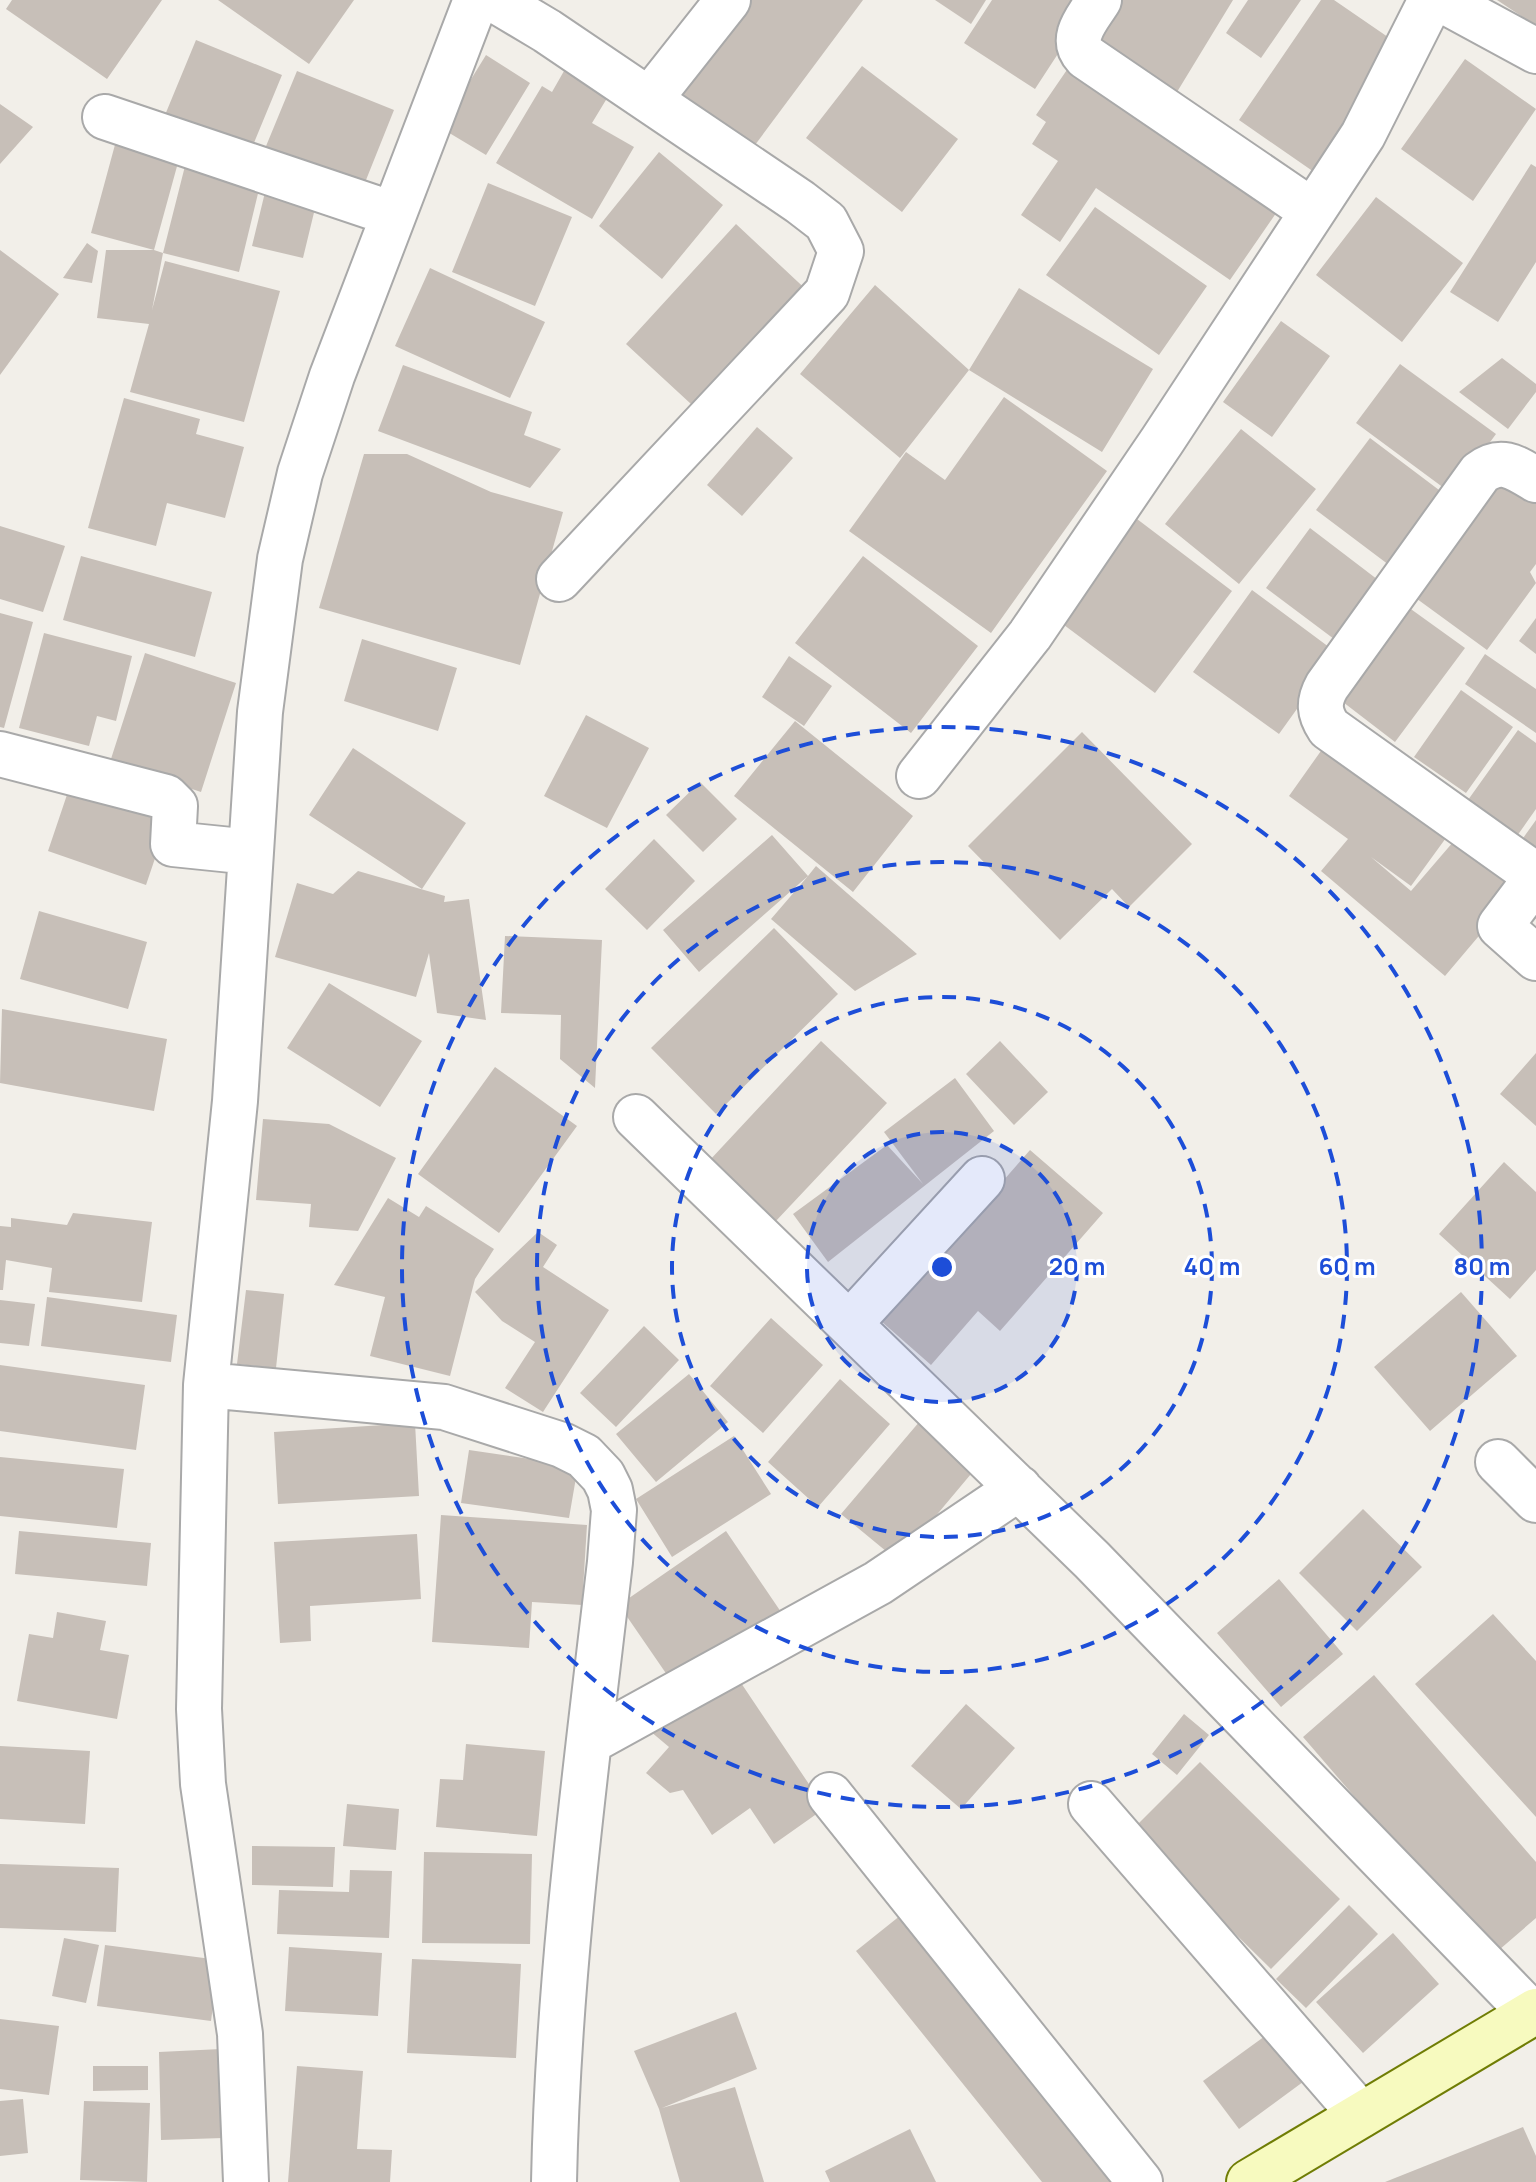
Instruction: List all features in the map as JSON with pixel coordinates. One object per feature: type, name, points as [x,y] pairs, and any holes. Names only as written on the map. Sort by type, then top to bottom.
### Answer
[{"type":"main road","points":[[1249,2182],[1534,2012]]},
{"type":"street","points":[[246,2182],[240,2034],[203,1784],[199,1709],[206,1385],[235,1101],[260,712],[280,559],[300,473],[332,376],[476,0]]},
{"type":"street","points":[[495,0],[817,215],[835,235],[841,251],[827,293],[559,579]]},
{"type":"street","points":[[649,100],[728,0]]},
{"type":"street","points":[[1099,0],[1078,37],[1079,50],[1086,57],[1312,211]]},
{"type":"street","points":[[919,776],[1030,635],[1363,135],[1431,0]]},
{"type":"street","points":[[1442,0],[1536,51]]},
{"type":"street","points":[[105,117],[393,214]]},
{"type":"street","points":[[1536,480],[1504,463],[1493,464],[1480,473],[1327,686],[1320,707],[1321,717],[1329,728],[1531,872],[1534,881],[1500,926],[1536,958]]},
{"type":"street","points":[[0,754],[166,797],[175,806],[173,844],[251,852]]},
{"type":"street","points":[[636,1117],[1019,1488],[1534,2012]]},
{"type":"street","points":[[850,1323],[982,1179]]},
{"type":"street","points":[[206,1385],[444,1407],[562,1445],[584,1456],[603,1476],[614,1510],[564,1989],[554,2182]]},
{"type":"street","points":[[1498,1462],[1536,1500]]},
{"type":"street","points":[[589,1742],[878,1583],[1019,1488]]},
{"type":"street","points":[[830,1795],[1140,2182]]},
{"type":"street","points":[[1091,1804],[1361,2115]]},
{"type":"building","points":[[12,0],[162,0],[107,79],[6,9]]},
{"type":"building","points":[[218,0],[354,0],[309,64]]},
{"type":"building","points":[[748,0],[863,0],[752,149],[678,94]]},
{"type":"building","points":[[935,0],[986,0],[971,24]]},
{"type":"building","points":[[992,0],[1093,0],[1035,89],[964,43]]},
{"type":"building","points":[[1109,0],[1233,0],[1177,92],[1086,37]]},
{"type":"building","points":[[1248,0],[1301,0],[1261,58],[1226,33]]},
{"type":"building","points":[[1321,0],[1334,0],[1401,46],[1314,172],[1239,120]]},
{"type":"building","points":[[1497,0],[1536,0],[1536,26]]},
{"type":"building","points":[[196,40],[282,75],[251,150],[165,115]]},
{"type":"building","points":[[486,55],[530,83],[486,155],[441,128]]},
{"type":"building","points":[[1465,59],[1536,109],[1473,201],[1401,149]]},
{"type":"building","points":[[1073,61],[1283,203],[1230,280],[1096,188],[1060,242],[1021,215],[1058,161],[1032,144],[1046,122],[1036,115]]},
{"type":"building","points":[[568,64],[612,90],[592,123],[634,147],[592,219],[496,163],[542,86],[552,92]]},
{"type":"building","points":[[862,66],[958,139],[902,212],[806,138]]},
{"type":"building","points":[[297,71],[394,110],[362,190],[264,151]]},
{"type":"building","points":[[0,104],[33,127],[0,164]]},
{"type":"building","points":[[116,141],[179,159],[154,250],[91,233]]},
{"type":"building","points":[[659,152],[723,205],[662,279],[599,226]]},
{"type":"building","points":[[186,162],[261,181],[239,272],[163,253]]},
{"type":"building","points":[[1531,164],[1536,167],[1536,262],[1498,322],[1450,292]]},
{"type":"building","points":[[488,183],[572,217],[535,306],[452,272]]},
{"type":"building","points":[[267,184],[318,196],[303,258],[252,246]]},
{"type":"building","points":[[1376,197],[1463,263],[1402,342],[1316,275]]},
{"type":"building","points":[[1095,207],[1207,286],[1159,355],[1046,275]]},
{"type":"building","points":[[736,224],[813,296],[704,416],[626,344]]},
{"type":"building","points":[[87,243],[98,251],[92,283],[63,278]]},
{"type":"building","points":[[0,250],[59,294],[0,375]]},
{"type":"building","points":[[106,250],[154,250],[163,253],[152,310],[165,261],[280,291],[244,422],[130,392],[149,324],[97,318]]},
{"type":"building","points":[[430,268],[545,322],[510,398],[395,346]]},
{"type":"building","points":[[875,285],[969,370],[900,458],[800,374]]},
{"type":"building","points":[[1019,288],[1153,369],[1102,452],[969,370]]},
{"type":"building","points":[[1281,321],[1330,356],[1272,437],[1223,402]]},
{"type":"building","points":[[1502,358],[1536,384],[1536,392],[1508,429],[1459,392]]},
{"type":"building","points":[[1400,364],[1496,434],[1452,494],[1356,423]]},
{"type":"building","points":[[403,365],[532,412],[524,435],[561,449],[530,488],[378,431]]},
{"type":"building","points":[[1004,397],[1107,471],[991,633],[849,531],[906,452],[945,480]]},
{"type":"building","points":[[124,398],[200,419],[196,434],[244,447],[225,518],[167,503],[156,546],[88,528]]},
{"type":"building","points":[[757,427],[793,458],[742,516],[707,485]]},
{"type":"building","points":[[1241,429],[1316,489],[1239,584],[1165,524]]},
{"type":"building","points":[[1370,438],[1443,493],[1389,565],[1316,510]]},
{"type":"building","points":[[364,454],[407,454],[491,492],[563,512],[520,665],[319,608]]},
{"type":"building","points":[[1502,475],[1536,500],[1536,564],[1530,572],[1536,583],[1487,650],[1413,596]]},
{"type":"building","points":[[1137,519],[1232,591],[1155,693],[1060,622]]},
{"type":"building","points":[[0,526],[65,546],[43,612],[0,599]]},
{"type":"building","points":[[1310,528],[1386,586],[1342,645],[1266,588]]},
{"type":"building","points":[[81,556],[212,592],[195,657],[63,620]]},
{"type":"building","points":[[863,556],[978,646],[911,733],[795,643]]},
{"type":"building","points":[[1252,590],[1337,653],[1279,734],[1193,672]]},
{"type":"building","points":[[1408,607],[1465,648],[1395,742],[1339,699]]},
{"type":"building","points":[[0,613],[33,622],[4,728],[0,727]]},
{"type":"building","points":[[1536,618],[1536,654],[1519,641]]},
{"type":"building","points":[[44,633],[132,656],[116,721],[97,716],[89,746],[19,728]]},
{"type":"building","points":[[362,639],[457,668],[438,731],[344,701]]},
{"type":"building","points":[[145,653],[236,683],[201,792],[110,762]]},
{"type":"building","points":[[1485,654],[1536,689],[1536,733],[1465,684]]},
{"type":"building","points":[[789,656],[832,686],[804,726],[762,697]]},
{"type":"building","points":[[1461,690],[1513,727],[1466,793],[1414,757]]},
{"type":"building","points":[[586,715],[649,748],[607,828],[544,796]]},
{"type":"building","points":[[795,721],[913,816],[853,892],[734,796]]},
{"type":"building","points":[[1518,730],[1536,743],[1536,809],[1517,836],[1468,800]]},
{"type":"building","points":[[1082,732],[1192,844],[1129,907],[1112,889],[1060,940],[968,846]]},
{"type":"building","points":[[1328,741],[1451,831],[1411,886],[1371,857],[1411,891],[1466,827],[1527,879],[1445,976],[1321,871],[1348,839],[1289,796]]},
{"type":"building","points":[[353,748],[466,823],[422,889],[309,815]]},
{"type":"building","points":[[74,774],[172,808],[146,885],[48,851]]},
{"type":"building","points":[[700,782],[737,819],[703,852],[666,815]]},
{"type":"building","points":[[1536,820],[1536,861],[1516,848]]},
{"type":"building","points":[[772,835],[808,876],[699,972],[663,930]]},
{"type":"building","points":[[654,839],[695,881],[647,930],[605,889]]},
{"type":"building","points":[[816,866],[917,954],[855,991],[771,919]]},
{"type":"building","points":[[358,871],[445,896],[444,902],[469,899],[486,1020],[437,1013],[429,953],[416,997],[275,957],[297,883],[333,894]]},
{"type":"building","points":[[39,911],[147,942],[128,1009],[20,979]]},
{"type":"building","points":[[774,928],[838,994],[716,1114],[651,1048]]},
{"type":"building","points":[[505,936],[602,940],[595,1088],[560,1059],[561,1015],[501,1013]]},
{"type":"building","points":[[329,983],[422,1041],[380,1107],[287,1048]]},
{"type":"building","points":[[2,1009],[167,1039],[154,1111],[0,1083]]},
{"type":"building","points":[[821,1041],[887,1103],[775,1222],[709,1161]]},
{"type":"building","points":[[1000,1041],[1048,1092],[1014,1125],[966,1074]]},
{"type":"building","points":[[1536,1053],[1536,1126],[1500,1094]]},
{"type":"building","points":[[495,1067],[577,1126],[499,1233],[418,1174]]},
{"type":"building","points":[[955,1078],[994,1131],[828,1262],[793,1214],[887,1145],[923,1184],[884,1132]]},
{"type":"building","points":[[263,1119],[329,1124],[396,1158],[358,1231],[309,1227],[311,1204],[256,1200]]},
{"type":"building","points":[[1030,1150],[1103,1213],[1000,1331],[978,1311],[931,1365],[881,1321]]},
{"type":"building","points":[[1504,1162],[1536,1192],[1536,1270],[1510,1299],[1439,1234]]},
{"type":"building","points":[[388,1198],[419,1217],[426,1206],[494,1249],[475,1279],[450,1376],[370,1356],[385,1297],[334,1285]]},
{"type":"building","points":[[73,1213],[152,1222],[142,1302],[49,1292],[52,1268],[6,1260],[3,1290],[0,1290],[0,1226],[11,1227],[11,1218],[67,1225]]},
{"type":"building","points":[[538,1232],[557,1245],[543,1267],[609,1310],[543,1412],[505,1388],[535,1342],[502,1321],[475,1292]]},
{"type":"building","points":[[246,1290],[284,1294],[276,1368],[237,1364]]},
{"type":"building","points":[[1461,1292],[1517,1356],[1430,1431],[1374,1367]]},
{"type":"building","points":[[47,1297],[177,1315],[171,1362],[41,1346]]},
{"type":"building","points":[[0,1300],[35,1304],[29,1346],[0,1343]]},
{"type":"building","points":[[771,1318],[823,1365],[763,1433],[710,1386]]},
{"type":"building","points":[[644,1326],[679,1360],[616,1427],[580,1393]]},
{"type":"building","points":[[0,1365],[145,1385],[136,1450],[0,1431]]},
{"type":"building","points":[[689,1374],[728,1422],[656,1482],[616,1434]]},
{"type":"building","points":[[840,1379],[890,1424],[818,1507],[768,1462]]},
{"type":"building","points":[[920,1421],[976,1468],[898,1561],[841,1514]]},
{"type":"building","points":[[415,1423],[419,1496],[278,1504],[274,1432]]},
{"type":"building","points":[[734,1436],[771,1494],[672,1557],[636,1499]]},
{"type":"building","points":[[469,1450],[578,1466],[569,1518],[461,1503]]},
{"type":"building","points":[[0,1457],[124,1469],[117,1528],[0,1516]]},
{"type":"building","points":[[1363,1509],[1422,1567],[1357,1631],[1299,1573]]},
{"type":"building","points":[[441,1515],[587,1525],[582,1605],[532,1602],[529,1648],[432,1642]]},
{"type":"building","points":[[19,1531],[151,1543],[147,1586],[15,1574]]},
{"type":"building","points":[[726,1531],[781,1612],[674,1685],[619,1605]]},
{"type":"building","points":[[417,1534],[421,1599],[310,1606],[311,1641],[280,1643],[274,1542]]},
{"type":"building","points":[[1279,1579],[1343,1654],[1281,1707],[1217,1633]]},
{"type":"building","points":[[57,1612],[106,1621],[100,1650],[129,1655],[117,1719],[17,1701],[29,1634],[53,1638]]},
{"type":"building","points":[[1493,1614],[1536,1661],[1536,1817],[1415,1684]]},
{"type":"building","points":[[735,1674],[825,1808],[774,1844],[750,1808],[712,1835],[683,1790],[670,1793],[646,1773],[669,1747],[650,1731]]},
{"type":"building","points":[[1374,1675],[1536,1862],[1536,1918],[1492,1956],[1303,1737]]},
{"type":"building","points":[[966,1704],[1015,1748],[961,1809],[911,1766]]},
{"type":"building","points":[[1184,1714],[1209,1735],[1177,1775],[1152,1754]]},
{"type":"building","points":[[466,1744],[545,1751],[537,1836],[436,1827],[440,1779],[463,1780]]},
{"type":"building","points":[[0,1746],[90,1751],[85,1824],[0,1819]]},
{"type":"building","points":[[1200,1762],[1340,1899],[1271,1969],[1131,1831]]},
{"type":"building","points":[[347,1804],[399,1809],[396,1850],[343,1846]]},
{"type":"building","points":[[252,1846],[335,1847],[333,1887],[252,1885]]},
{"type":"building","points":[[424,1852],[532,1854],[530,1944],[422,1943]]},
{"type":"building","points":[[0,1864],[119,1868],[116,1932],[0,1928]]},
{"type":"building","points":[[350,1870],[392,1871],[389,1938],[277,1934],[279,1890],[349,1892]]},
{"type":"building","points":[[1349,1905],[1378,1934],[1306,2008],[1276,1979]]},
{"type":"building","points":[[911,1907],[1113,2182],[1042,2182],[856,1951]]},
{"type":"building","points":[[1393,1933],[1439,1984],[1363,2053],[1316,2002]]},
{"type":"building","points":[[64,1938],[99,1945],[86,2003],[52,1996]]},
{"type":"building","points":[[105,1945],[219,1960],[211,2021],[97,2006]]},
{"type":"building","points":[[289,1947],[382,1953],[378,2016],[285,2011]]},
{"type":"building","points":[[412,1959],[521,1964],[516,2058],[407,2053]]},
{"type":"building","points":[[736,2012],[757,2069],[662,2108],[735,2087],[764,2182],[680,2182],[659,2109],[634,2051]]},
{"type":"building","points":[[0,2019],[59,2026],[49,2095],[0,2089]]},
{"type":"building","points":[[1272,2031],[1307,2079],[1239,2129],[1203,2081]]},
{"type":"building","points":[[221,2049],[223,2138],[161,2140],[159,2052]]},
{"type":"building","points":[[93,2066],[148,2066],[148,2090],[93,2091]]},
{"type":"building","points":[[297,2066],[363,2071],[357,2149],[392,2150],[390,2182],[288,2182]]},
{"type":"building","points":[[23,2099],[28,2153],[0,2156],[0,2101]]},
{"type":"building","points":[[84,2101],[150,2103],[147,2182],[80,2180]]},
{"type":"building","points":[[1523,2127],[1536,2156],[1536,2182],[1385,2182]]},
{"type":"building","points":[[910,2129],[936,2182],[830,2182],[825,2171]]}]
